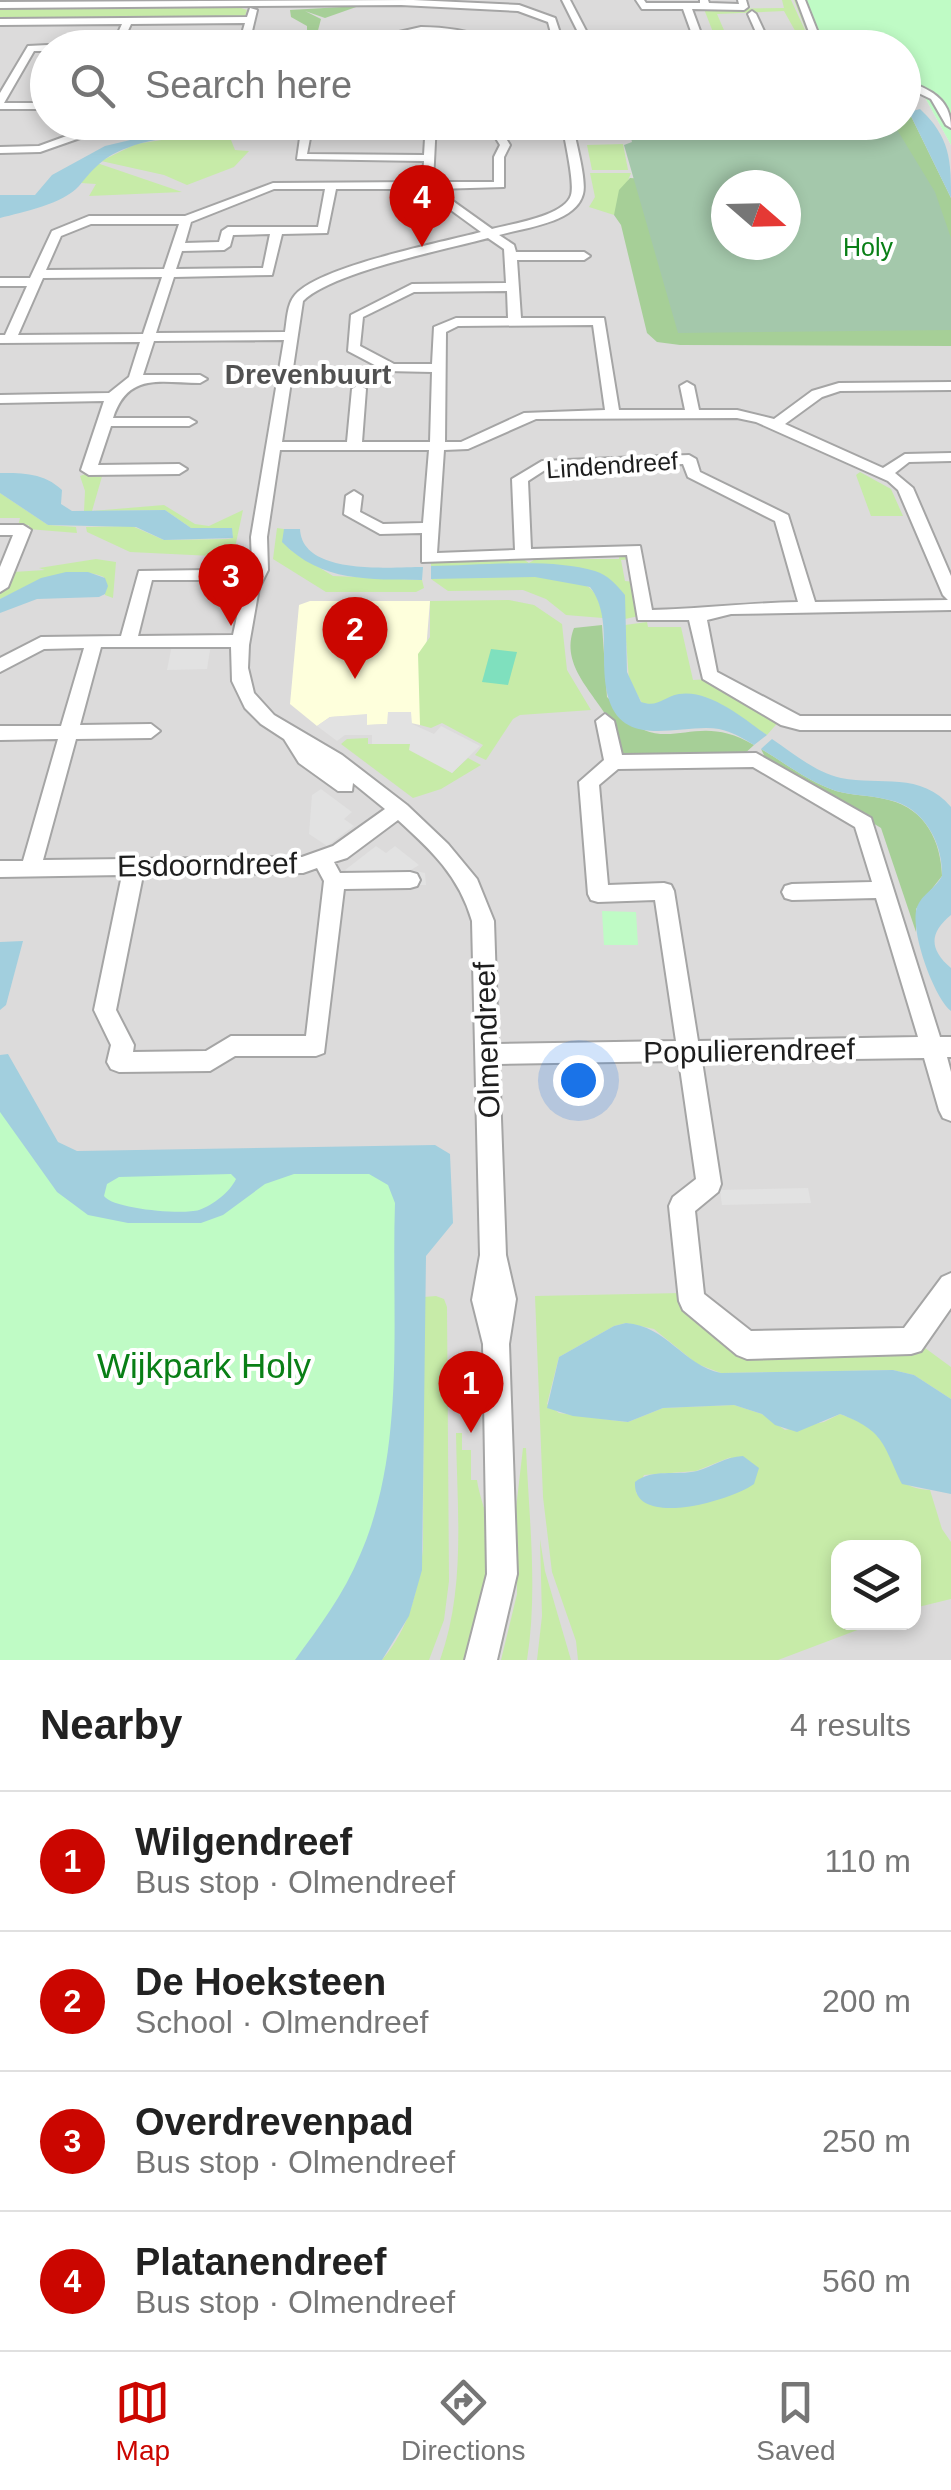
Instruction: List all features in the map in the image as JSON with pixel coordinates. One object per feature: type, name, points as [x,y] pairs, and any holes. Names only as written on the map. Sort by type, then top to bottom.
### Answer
[{"type":"street","points":[[566,0],[582,30]]},
{"type":"street","points":[[640,0],[642,6],[704,3],[744,7],[742,0]]},
{"type":"street","points":[[801,0],[813,30]]},
{"type":"street","points":[[248,30],[255,5]]},
{"type":"street","points":[[470,5],[537,17],[550,30]]},
{"type":"street","points":[[0,6],[470,5],[518,8],[544,15],[556,30]]},
{"type":"street","points":[[687,6],[695,30]]},
{"type":"street","points":[[752,14],[760,30]]},
{"type":"street","points":[[123,30],[128,20]]},
{"type":"street","points":[[0,22],[250,20]]},
{"type":"street","points":[[402,30],[458,30]]},
{"type":"street","points":[[30,50],[0,104],[30,105]]},
{"type":"street","points":[[0,76],[15,76]]},
{"type":"street","points":[[921,90],[935,97],[951,125]]},
{"type":"street","points":[[0,140],[40,140],[51,146]]},
{"type":"street","points":[[0,150],[51,146],[66,140]]},
{"type":"street","points":[[304,140],[301,158],[430,158]]},
{"type":"street","points":[[424,185],[430,180],[430,140]]},
{"type":"street","points":[[289,336],[5,339],[56,234],[90,220],[186,220],[274,186],[500,185],[498,157],[506,145],[503,140]]},
{"type":"street","name":"Olmendreef","points":[[481,1660],[502,1574],[496,1344],[484,1314],[484,1292],[494,1254],[483,921],[472,887],[432,844],[306,758],[292,738],[256,708],[245,692],[240,665],[251,588],[258,580],[261,563],[258,537],[294,308],[309,288],[336,276],[560,213],[577,198],[569,140]]},
{"type":"street","points":[[424,185],[510,248],[516,321]]},
{"type":"street","points":[[177,247],[224,246],[228,231],[322,230],[332,186]]},
{"type":"street","points":[[179,469],[89,470],[113,397],[135,379],[186,220]]},
{"type":"street","points":[[0,282],[268,272],[277,230]]},
{"type":"street","points":[[510,256],[584,256]]},
{"type":"street","points":[[438,368],[392,368],[353,348],[357,315],[412,288],[512,287]]},
{"type":"street","points":[[613,415],[600,321],[456,322],[439,330],[433,520],[428,558],[634,550],[644,616],[717,614],[728,609],[951,606]]},
{"type":"street","points":[[135,379],[200,378]]},
{"type":"street","points":[[686,386],[693,414]]},
{"type":"street","points":[[776,424],[817,394],[838,388],[951,386]]},
{"type":"street","points":[[354,446],[359,389]]},
{"type":"street","points":[[0,399],[113,397]]},
{"type":"street","points":[[272,446],[476,442],[524,417],[738,414],[776,424],[884,474],[905,488],[951,595]]},
{"type":"street","points":[[105,422],[189,422]]},
{"type":"street","points":[[884,474],[904,458],[951,457]]},
{"type":"street","name":"Lindendreef","points":[[523,552],[520,480],[542,466],[689,459],[693,474],[782,518],[808,608]]},
{"type":"street","points":[[354,496],[352,514],[380,529],[429,528]]},
{"type":"street","points":[[0,530],[23,530],[0,587]]},
{"type":"street","points":[[128,642],[145,576],[208,576],[222,586],[251,588]]},
{"type":"street","points":[[697,615],[710,675],[788,720],[951,723]]},
{"type":"street","points":[[103,642],[243,641]]},
{"type":"street","points":[[0,666],[42,643],[94,642],[31,868]]},
{"type":"street","points":[[606,722],[614,762]]},
{"type":"street","points":[[0,733],[150,731]]},
{"type":"street","points":[[951,1110],[941,1048],[864,823],[756,760],[614,762],[589,782],[598,894],[664,892],[708,1184],[682,1206],[692,1301],[747,1345],[911,1341],[951,1286]]},
{"type":"street","name":"Esdoorndreef","points":[[0,869],[304,865],[323,860],[392,814]]},
{"type":"street","points":[[134,867],[106,1010],[122,1045],[119,1062],[210,1061],[231,1046],[316,1046],[334,881],[323,860]]},
{"type":"street","points":[[334,881],[410,880]]},
{"type":"street","points":[[792,892],[884,890]]},
{"type":"street","name":"Populierendreef","points":[[487,1054],[941,1048]]},
{"type":"shaded area","points":[[0,0],[798,0],[810,30],[30,30],[30,140],[921,140],[921,92],[951,145],[951,1660],[0,1660]]},
{"type":"shaded area","points":[[310,601],[430,601],[420,725],[411,723],[411,713],[388,724],[366,725],[367,715],[330,717],[317,726],[290,704],[299,605]]},
{"type":"shaded area","points":[[211,644],[207,669],[167,670],[172,645]]},
{"type":"shaded area","points":[[388,712],[411,712],[412,724],[434,734],[441,726],[480,746],[452,773],[409,750],[410,744],[372,744],[372,735],[345,735],[337,741],[317,726],[330,717],[367,714],[367,725],[387,724]]},
{"type":"shaded area","points":[[321,789],[352,812],[344,819],[354,826],[327,846],[309,834],[312,795]]},
{"type":"shaded area","points":[[376,846],[386,853],[395,846],[419,865],[411,870],[425,873],[426,885],[364,885],[345,870]]},
{"type":"shaded area","points":[[808,1188],[811,1203],[722,1205],[720,1190]]},
{"type":"green space","points":[[782,0],[791,0],[805,30],[795,30],[784,11],[717,14],[724,30],[712,30],[704,9],[784,8]]},
{"type":"green space","points":[[794,0],[798,0],[809,30],[806,30]]},
{"type":"green space","points":[[798,0],[951,0],[951,145],[921,92],[921,30],[810,30]]},
{"type":"green space","points":[[359,6],[325,18],[305,11],[321,19],[318,30],[307,30],[307,26],[291,17],[290,10]]},
{"type":"green space","points":[[0,8],[247,10],[245,16],[0,18]]},
{"type":"green space","points":[[921,137],[951,198],[951,301],[890,140],[921,140]]},
{"type":"green space","points":[[231,140],[235,150],[249,151],[234,167],[187,185],[164,175],[101,161],[136,144]]},
{"type":"green space","name":"Holy","points":[[631,140],[903,140],[935,192],[951,238],[951,330],[678,333],[624,145]]},
{"type":"green space","points":[[623,144],[628,170],[592,170],[587,145]]},
{"type":"green space","points":[[97,163],[182,192],[89,196],[96,184],[81,183]]},
{"type":"green space","points":[[590,173],[631,173],[614,215],[589,207],[595,197]]},
{"type":"green space","points":[[630,178],[645,179],[683,317],[951,326],[951,346],[657,342],[647,333],[621,225],[614,215],[619,190]]},
{"type":"green space","points":[[860,472],[891,489],[903,516],[871,516],[856,475]]},
{"type":"green space","points":[[103,473],[92,511],[84,511],[85,491],[80,476]]},
{"type":"green space","points":[[0,493],[48,525],[76,527],[77,533],[28,529],[29,525],[18,526],[20,518],[0,518]]},
{"type":"green space","points":[[164,505],[195,524],[209,526],[243,510],[233,557],[130,552],[87,532],[86,527],[132,526],[164,540],[232,539],[191,528],[165,510],[93,511]]},
{"type":"green space","points":[[277,528],[284,529],[289,549],[333,576],[422,580],[424,588],[416,592],[326,592],[273,559]]},
{"type":"green space","points":[[619,552],[631,559],[621,560],[625,581],[635,582],[639,616],[625,619],[625,595],[550,566],[431,566],[431,561],[523,559],[529,563],[542,555],[567,553],[568,559],[619,559]]},
{"type":"green space","points":[[96,559],[116,562],[113,598],[105,595],[104,577],[77,572],[38,581],[0,599],[0,591],[13,572]]},
{"type":"green space","points":[[544,576],[573,581],[593,591],[603,618],[566,615],[546,599],[523,590],[448,591],[431,579]]},
{"type":"green space","points":[[509,600],[534,605],[562,624],[567,670],[591,710],[520,715],[513,719],[486,760],[475,755],[483,745],[442,723],[431,728],[420,725],[418,654],[430,637],[430,601]]},
{"type":"green space","points":[[647,622],[648,627],[681,627],[693,680],[710,679],[781,719],[767,735],[703,697],[655,705],[642,703],[629,680],[625,625]]},
{"type":"green space","points":[[602,625],[607,697],[634,724],[656,733],[721,732],[754,745],[742,756],[621,755],[611,724],[581,679],[571,655],[574,628]]},
{"type":"green space","points":[[491,649],[517,652],[508,685],[482,682]]},
{"type":"green space","points":[[368,738],[368,744],[411,744],[452,773],[468,758],[481,765],[441,789],[413,798],[341,744],[347,739]]},
{"type":"green space","points":[[761,749],[826,787],[902,804],[922,819],[935,839],[942,876],[916,909],[916,932],[881,828],[765,757]]},
{"type":"green space","points":[[602,911],[636,912],[638,945],[604,945]]},
{"type":"green space","name":"Wijkpark Holy","points":[[0,1084],[63,1162],[408,1158],[404,1523],[334,1660],[0,1660]]},
{"type":"green space","points":[[682,1293],[746,1352],[921,1345],[951,1367],[951,1399],[914,1375],[893,1370],[721,1373],[697,1364],[654,1329],[626,1323],[559,1357],[547,1404],[559,1413],[628,1422],[663,1408],[734,1405],[762,1414],[785,1430],[824,1422],[840,1414],[881,1438],[901,1479],[916,1488],[930,1490],[942,1529],[951,1542],[951,1599],[921,1606],[921,1540],[831,1540],[831,1630],[857,1630],[778,1660],[578,1660],[576,1641],[552,1572],[543,1497],[535,1296]],"holes":[[[731,1457],[661,1507],[636,1493],[644,1475],[696,1471]]]},
{"type":"green space","points":[[424,1297],[444,1299],[447,1307],[449,1581],[444,1620],[429,1660],[382,1660],[406,1621],[421,1564]]},
{"type":"green space","points":[[456,1433],[462,1433],[462,1450],[471,1450],[471,1480],[477,1480],[487,1519],[488,1572],[464,1660],[440,1660],[457,1576]]},
{"type":"green space","points":[[523,1448],[532,1554],[530,1634],[527,1660],[501,1660],[517,1594],[516,1508]]},
{"type":"green space","points":[[540,1539],[545,1571],[571,1660],[537,1660],[542,1616]]},
{"type":"water","points":[[921,110],[938,129],[947,150],[951,198],[921,137]]},
{"type":"water","points":[[130,140],[157,140],[106,159],[63,198],[0,218],[0,195],[35,195],[52,175],[105,146]]},
{"type":"water","points":[[0,473],[48,480],[62,490],[61,504],[72,511],[165,510],[191,528],[232,528],[233,538],[164,540],[136,527],[48,525],[0,493]]},
{"type":"water","points":[[284,529],[300,529],[305,544],[331,562],[423,567],[422,580],[330,572],[297,555],[282,542]]},
{"type":"water","points":[[536,563],[600,573],[625,595],[627,672],[641,702],[656,703],[679,694],[702,696],[725,706],[767,735],[754,745],[719,729],[656,731],[628,725],[609,700],[601,613],[590,587],[535,577],[431,579],[431,566]]},
{"type":"water","points":[[88,572],[105,578],[105,594],[37,599],[0,613],[0,599],[41,578]]},
{"type":"water","points":[[772,739],[831,775],[913,784],[927,788],[951,807],[951,915],[939,928],[935,941],[939,954],[951,968],[951,1011],[931,978],[915,917],[922,898],[942,876],[939,851],[929,828],[901,804],[836,791],[807,777],[761,749]]},
{"type":"water","points":[[23,941],[6,1005],[0,1010],[0,942]]},
{"type":"water","points":[[8,1054],[58,1142],[77,1151],[435,1145],[450,1154],[453,1223],[426,1256],[422,1570],[409,1616],[382,1660],[295,1660],[354,1569],[375,1514],[385,1471],[395,1337],[395,1203],[388,1185],[369,1174],[294,1174],[265,1184],[223,1215],[201,1223],[128,1223],[88,1215],[57,1192],[0,1112],[0,1055]],"holes":[[[231,1174],[236,1179],[230,1189],[199,1210],[134,1207],[104,1196],[107,1184],[119,1177]]]},
{"type":"water","points":[[626,1323],[653,1331],[696,1362],[721,1373],[893,1370],[914,1375],[951,1399],[951,1494],[902,1484],[874,1433],[840,1414],[797,1432],[734,1405],[663,1408],[628,1422],[573,1416],[547,1408],[559,1357]]},
{"type":"water","points":[[743,1456],[759,1468],[754,1484],[726,1497],[666,1508],[649,1505],[638,1497],[635,1482],[642,1478],[697,1471]]},
{"type":"place","name":"Platanendreef","points":[[422,247]]},
{"type":"place","name":"Overdrevenpad","points":[[231,626]]},
{"type":"place","name":"De Hoeksteen","points":[[355,679]]},
{"type":"place","name":"Wilgendreef","points":[[471,1433]]},
{"type":"district","name":"Drevenbuurt","points":[[308,374]]}]
